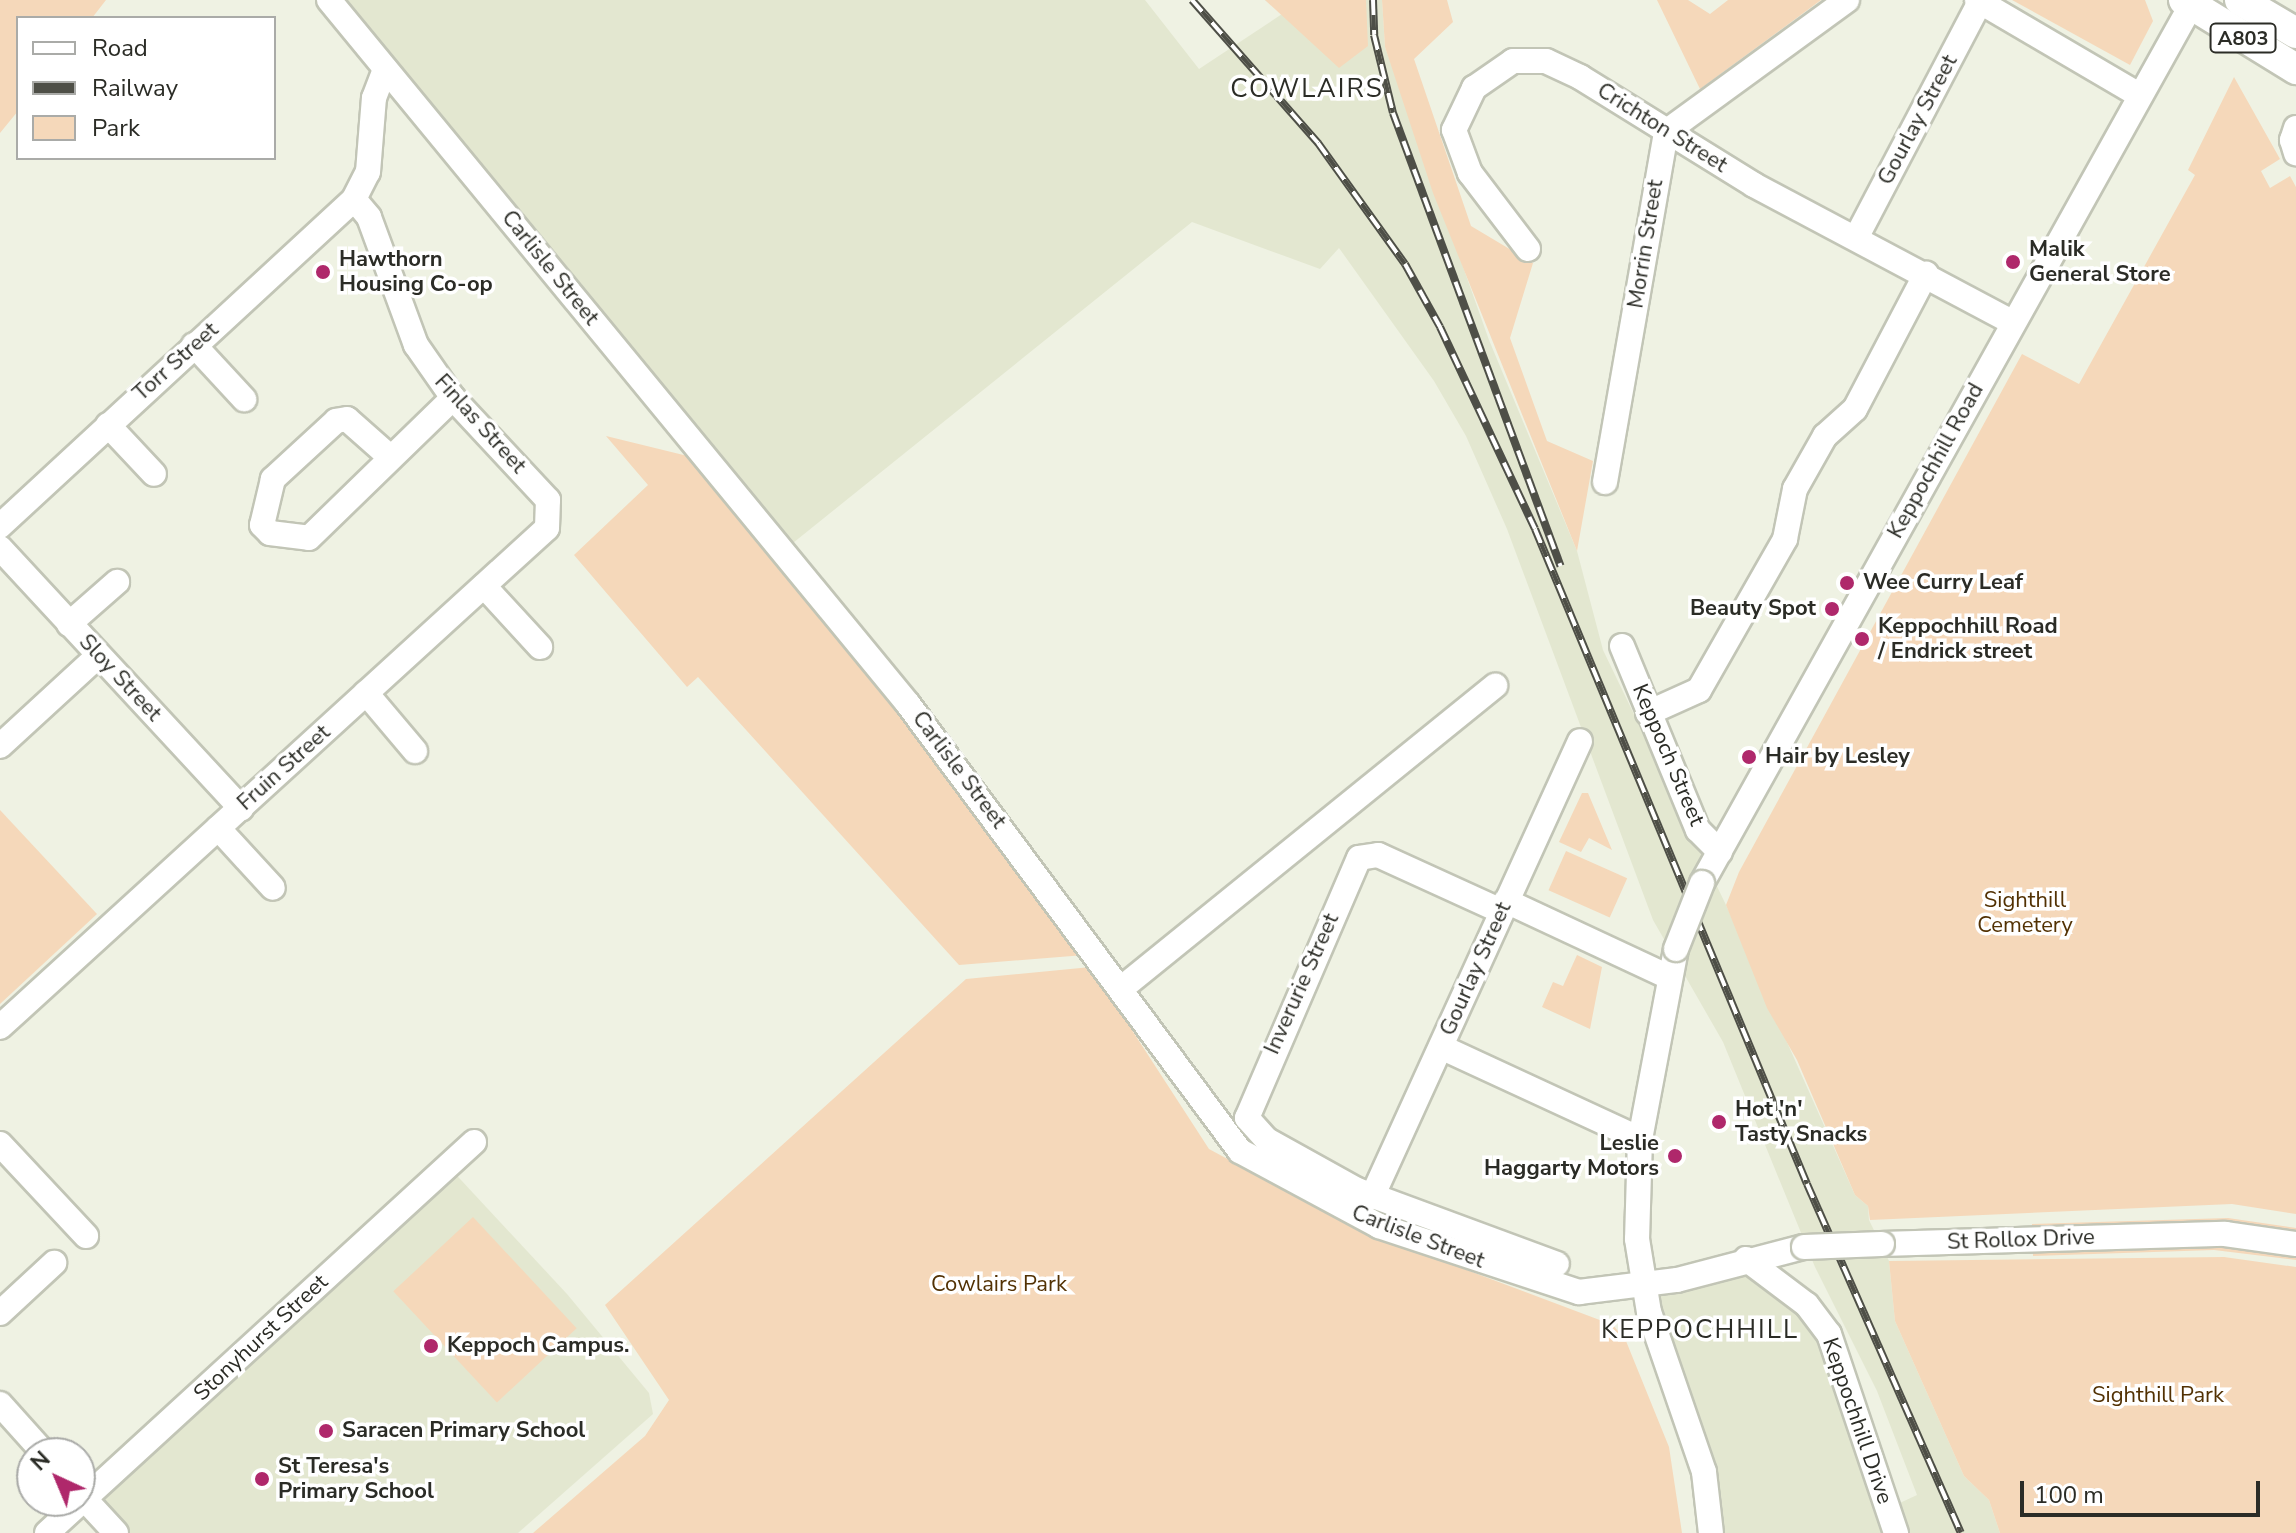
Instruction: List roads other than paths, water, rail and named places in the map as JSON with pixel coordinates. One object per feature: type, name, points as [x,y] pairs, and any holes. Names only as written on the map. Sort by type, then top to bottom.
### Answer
[{"type":"main road","name":"A803","points":[[2240,0],[2296,33]]},
{"type":"main road","name":"A803","points":[[2190,1],[2296,69]]},
{"type":"street","points":[[329,0],[385,69],[374,98],[368,172],[354,199]]},
{"type":"street","points":[[1666,132],[1847,0]]},
{"type":"street","points":[[1979,1],[2139,95]]},
{"type":"street","name":"Gourlay Street","points":[[1856,238],[1979,1]]},
{"type":"street","name":"Keppochhill Road","points":[[1711,1533],[1700,1455],[1643,1287],[1636,1223],[1640,1139],[1667,976],[1702,883],[2190,1]]},
{"type":"street","name":"Crichton Street","points":[[1528,249],[1470,173],[1454,130],[1474,88],[1513,61],[1546,61],[1666,132],[2013,323]]},
{"type":"street","name":"Carlisle Street","points":[[385,69],[908,704],[1123,987],[1224,1131],[1259,1166],[1379,1226],[1543,1283],[1586,1292],[1643,1287]]},
{"type":"street","points":[[2296,128],[2296,153]]},
{"type":"street","name":"Morrin Street","points":[[1605,482],[1666,132]]},
{"type":"street","name":"Torr Street","points":[[0,526],[354,199]]},
{"type":"street","name":"Finlas Street","points":[[354,199],[369,217],[416,345],[453,398],[548,500]]},
{"type":"street","points":[[1648,713],[1699,690],[1785,539],[1795,489],[1825,436],[1855,409],[1926,274]]},
{"type":"street","points":[[194,345],[244,399]]},
{"type":"street","points":[[390,457],[347,419],[336,421],[273,479],[262,525],[270,533],[309,538],[382,472],[390,457],[453,398]]},
{"type":"street","points":[[108,425],[154,474]]},
{"type":"street","name":"Fruin Street","points":[[0,1027],[547,528],[548,500]]},
{"type":"street","name":"Sloy Street","points":[[0,548],[241,808]]},
{"type":"street","points":[[69,624],[117,582]]},
{"type":"street","points":[[484,586],[540,647]]},
{"type":"street","name":"Keppoch Street","points":[[1623,649],[1698,830],[1720,852]]},
{"type":"street","points":[[0,746],[99,655]]},
{"type":"street","points":[[1123,987],[1495,686]]},
{"type":"street","points":[[366,693],[415,751]]},
{"type":"street","name":"Gourlay Street","points":[[1372,1197],[1580,741]]},
{"type":"street","points":[[218,828],[273,888]]},
{"type":"street","name":"Inverurie Street","points":[[1247,1118],[1354,865],[1365,854],[1504,906]]},
{"type":"street","points":[[1504,906],[1667,976]]},
{"type":"street","points":[[1441,1047],[1640,1139]]},
{"type":"street","name":"Carlisle Street","points":[[1247,1118],[1267,1140],[1372,1197],[1557,1264]]},
{"type":"street","name":"Stonyhurst Street","points":[[96,1483],[474,1142]]},
{"type":"street","points":[[0,1144],[86,1236]]},
{"type":"street","name":"St Rollox Drive","points":[[1746,1259],[1804,1247],[2225,1234],[2296,1244]]},
{"type":"street","points":[[1643,1287],[1746,1259]]},
{"type":"street","name":"Keppochhill Drive","points":[[1746,1259],[1807,1305],[1829,1334],[1896,1533]]},
{"type":"street","points":[[0,1313],[54,1263]]},
{"type":"street","points":[[0,1404],[30,1437]]},
{"type":"street","points":[[96,1511],[116,1533]]},
{"type":"street","name":"Stonyhurst Street","points":[[47,1533],[62,1517]]},
{"type":"railway","points":[[1192,0],[1318,143],[1405,264],[1440,327],[1535,529],[1807,1184],[1961,1533]]},
{"type":"railway","points":[[1373,0],[1374,35],[1393,113],[1561,566]]},
{"type":"place","name":"Malik General Store","points":[[2013,262]]},
{"type":"place","name":"Hawthorn Housing Co-op","points":[[323,272]]},
{"type":"place","name":"Wee Curry Leaf","points":[[1847,583]]},
{"type":"place","name":"Beauty Spot","points":[[1832,609]]},
{"type":"place","name":"Keppochhill Road / Endrick street","points":[[1862,639]]},
{"type":"place","name":"Hair by Lesley","points":[[1749,757]]},
{"type":"place","name":"Hot 'n' Tasty Snacks","points":[[1719,1122]]},
{"type":"place","name":"Leslie Haggarty Motors","points":[[1675,1156]]},
{"type":"place","name":"Keppoch Campus.","points":[[431,1346]]},
{"type":"place","name":"Saracen Primary School","points":[[326,1431]]},
{"type":"place","name":"St Teresa's Primary School","points":[[262,1479]]},
{"type":"district","name":"COWLAIRS","points":[[1307,89]]},
{"type":"district","name":"KEPPOCHHILL","points":[[1700,1330]]},
{"type":"park label","name":"Sighthill Cemetery","points":[[2025,912]]},
{"type":"park label","name":"Cowlairs Park","points":[[999,1285]]},
{"type":"park label","name":"Sighthill Park","points":[[2158,1396]]}]
